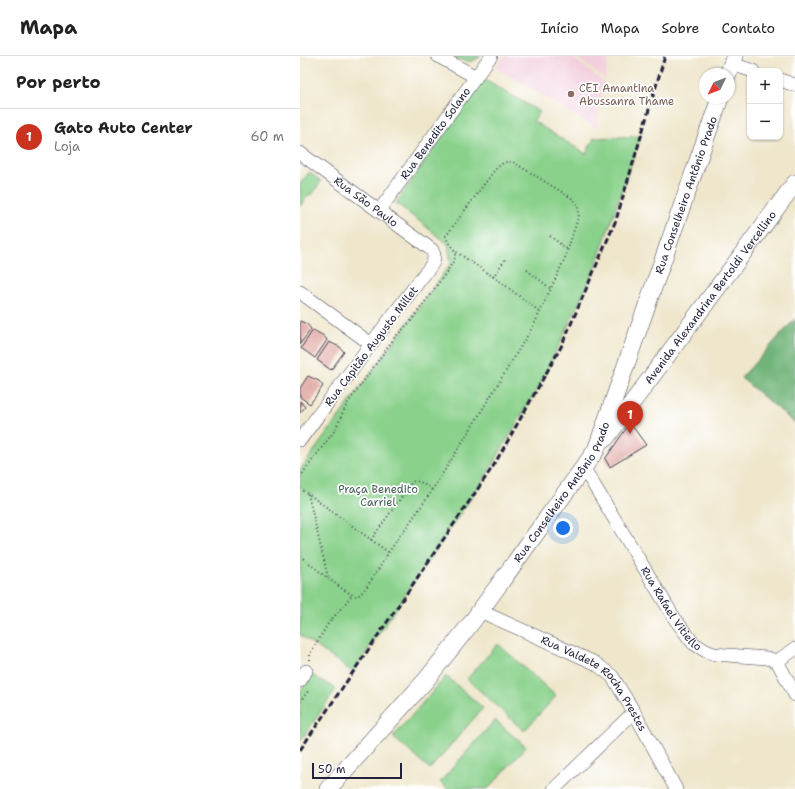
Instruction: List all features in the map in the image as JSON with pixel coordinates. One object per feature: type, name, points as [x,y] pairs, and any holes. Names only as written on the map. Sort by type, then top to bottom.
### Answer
[{"type":"main road","name":"Rua Conselheiro Antônio Prado","points":[[328,789],[426,680],[480,611],[596,450],[718,104]]},
{"type":"main road","name":"Avenida Alexandrina Bertoldi Vercellino","points":[[596,450],[795,183]]},
{"type":"main road","points":[[621,379],[631,387],[644,387]]},
{"type":"street","points":[[438,56],[476,77]]},
{"type":"street","name":"Rua Benedito Solano","points":[[379,211],[491,56]]},
{"type":"street","points":[[732,65],[747,69]]},
{"type":"street","points":[[783,81],[795,85]]},
{"type":"street","name":"Rua São Paulo","points":[[300,153],[432,250]]},
{"type":"street","name":"Rua Capitão Augusto Millet","points":[[300,440],[431,265],[434,258],[434,253],[432,250]]},
{"type":"street","points":[[300,292],[371,344]]},
{"type":"street","name":"Rua Rafael Vitiello","points":[[583,468],[675,619],[693,643],[714,654],[767,658],[777,661]]},
{"type":"street","name":"Rua Valdete Rocha Prestes","points":[[480,611],[595,663],[612,676],[634,712],[676,789]]},
{"type":"street","points":[[795,649],[777,661],[795,695]]},
{"type":"street","points":[[554,789],[634,712]]},
{"type":"path","points":[[300,556],[352,595],[357,596],[360,594],[365,589],[388,552],[432,490],[534,325],[551,289],[568,250],[579,215],[578,206],[573,199],[513,162],[504,162],[496,169],[446,236],[448,242],[455,251],[540,312]]},
{"type":"path","points":[[550,236],[568,250]]},
{"type":"path","points":[[300,477],[335,430],[347,404],[395,337],[411,321],[450,267],[455,258],[455,251]]},
{"type":"path","points":[[493,277],[506,258]]},
{"type":"path","points":[[527,270],[551,289]]},
{"type":"path","points":[[371,540],[412,482],[417,480],[432,490]]},
{"type":"path","points":[[300,488],[388,552]]},
{"type":"path","points":[[308,494],[328,578]]},
{"type":"path","points":[[303,676],[309,666],[310,654],[328,624],[352,595]]},
{"type":"shaded area","name":"CEI Amantina Abussanra Thame","points":[[505,56],[570,56],[604,82],[596,128],[495,67]]},
{"type":"shaded area","points":[[575,56],[609,56],[605,79]]},
{"type":"green space","points":[[453,56],[481,56],[478,59],[467,61],[460,60]]},
{"type":"green space","name":"Praça Benedito Carriel","points":[[483,79],[540,112],[533,121],[586,154],[594,138],[641,136],[593,273],[543,379],[484,479],[353,672],[300,635],[300,470],[451,263],[448,244],[396,203]]},
{"type":"green space","points":[[309,172],[321,181],[312,195],[309,194],[300,206],[300,184]]},
{"type":"green space","points":[[795,319],[795,423],[741,378]]},
{"type":"green space","points":[[498,644],[556,696],[524,731],[467,679]]},
{"type":"green space","points":[[312,675],[336,689],[300,742],[300,691]]},
{"type":"green space","points":[[446,676],[483,708],[430,769],[393,737]]},
{"type":"green space","points":[[495,720],[526,747],[488,789],[448,789],[440,782]]},
{"type":"building","points":[[300,321],[307,324],[311,329],[300,344]]},
{"type":"building","points":[[313,330],[324,336],[327,340],[315,358],[301,348]]},
{"type":"building","points":[[329,342],[340,347],[344,352],[331,370],[317,360]]},
{"type":"building","points":[[308,376],[319,381],[323,386],[310,404],[300,397],[300,388]]},
{"type":"building","points":[[300,401],[305,407],[300,413]]},
{"type":"building","points":[[630,423],[646,445],[610,467],[605,459]]},
{"type":"railway","points":[[300,750],[494,465],[561,347],[616,220],[665,56]]},
{"type":"place","name":"CEI Amantina Abussanra Thame","points":[[571,94]]},
{"type":"place","name":"Gato Auto Center","points":[[630,434]]}]
